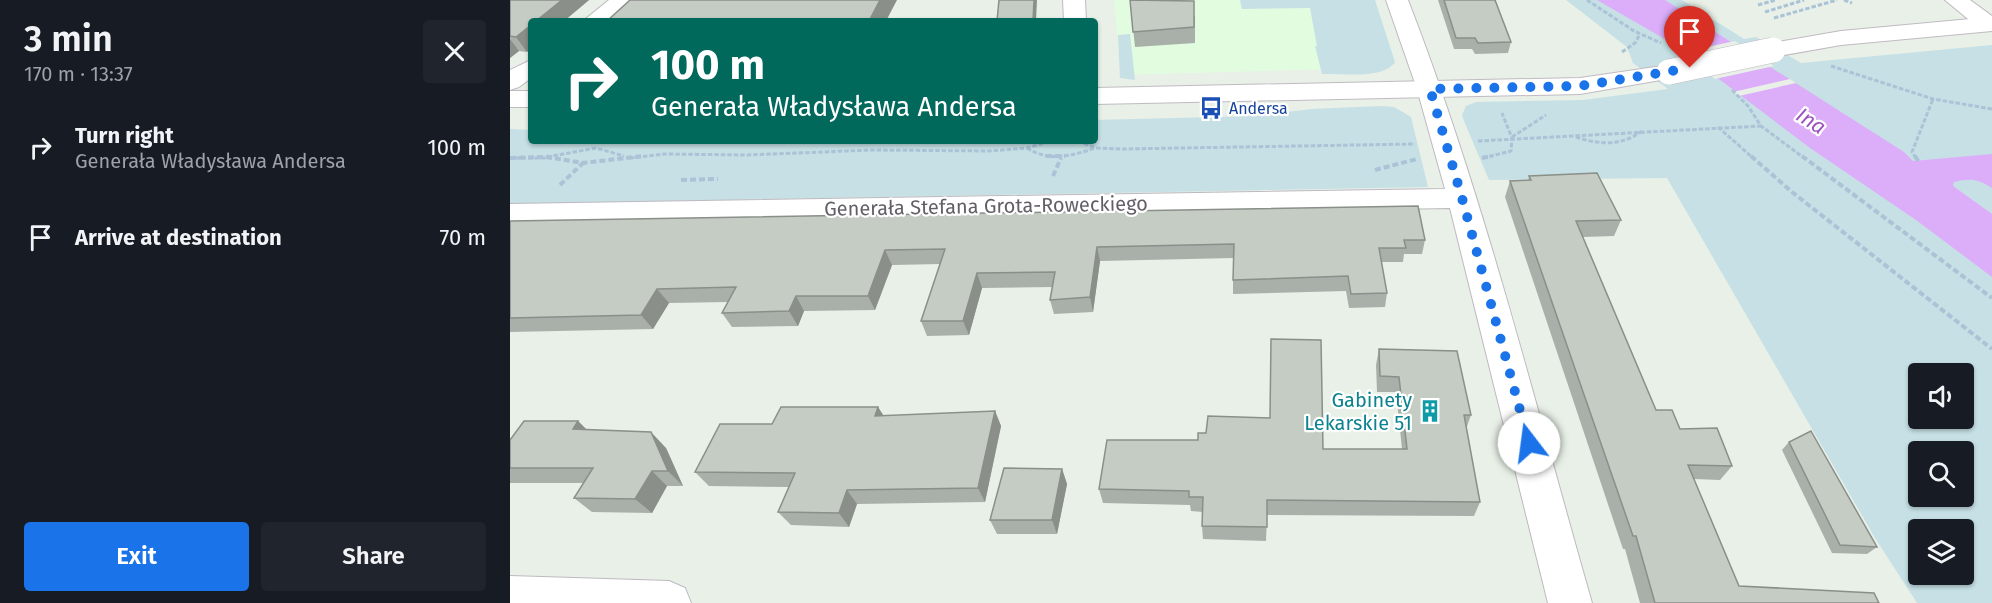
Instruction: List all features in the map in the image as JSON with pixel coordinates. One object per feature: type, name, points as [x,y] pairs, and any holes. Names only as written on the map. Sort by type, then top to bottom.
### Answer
[{"type":"street","points":[[598,18],[623,0]]},
{"type":"street","points":[[1074,0],[1075,18]]},
{"type":"street","points":[[1398,0],[1430,89],[1462,198],[1570,603]]},
{"type":"street","points":[[1956,0],[1990,24]]},
{"type":"street","points":[[1098,96],[1580,86],[1669,72],[1773,50],[1863,36],[1990,24]]},
{"type":"street","points":[[510,82],[528,69]]},
{"type":"street","points":[[510,99],[528,99]]},
{"type":"street","name":"Generała Stefana Grota-Roweckiego","points":[[510,213],[1462,198]]},
{"type":"street","points":[[510,597],[669,603]]},
{"type":"path","points":[[1587,0],[1640,34],[1666,45]]},
{"type":"path","points":[[1758,5],[1776,0]]},
{"type":"path","points":[[1766,12],[1804,0]]},
{"type":"path","points":[[1773,18],[1837,0]]},
{"type":"path","points":[[1844,0],[1852,3]]},
{"type":"path","points":[[1637,40],[1640,34]]},
{"type":"path","points":[[1828,65],[1932,99],[1992,109]]},
{"type":"path","points":[[1730,88],[1748,106],[1761,126],[1992,298]]},
{"type":"path","points":[[1919,162],[1912,152],[1932,99]]},
{"type":"path","points":[[1512,138],[1555,109]]},
{"type":"path","points":[[1476,141],[1761,126]]},
{"type":"path","points":[[1718,127],[1792,192],[1992,349]]},
{"type":"path","points":[[1572,136],[1593,144],[1632,141],[1642,131]]},
{"type":"path","points":[[547,157],[583,163],[625,156],[872,150],[983,151],[1027,148],[1042,144]]},
{"type":"path","points":[[1086,144],[1096,148]]},
{"type":"path","points":[[1027,148],[1036,154],[1061,158],[1096,148],[1423,144]]},
{"type":"path","points":[[510,158],[547,157],[591,148],[608,149],[625,156]]},
{"type":"path","points":[[1053,176],[1061,158]]},
{"type":"path","points":[[554,191],[583,163]]},
{"type":"shaded area","points":[[1114,0],[1375,0],[1391,49],[1365,68],[1121,75]]},
{"type":"shaded area","points":[[1240,0],[1375,0],[1395,62],[1389,68],[1372,73],[1322,74],[1315,46],[1317,46],[1310,8],[1242,9]]},
{"type":"shaded area","points":[[1566,0],[1682,0],[1744,39],[1756,37],[1801,63],[1992,45],[1992,603],[1917,603],[1875,538],[1667,178],[1489,180],[1462,115],[1466,106],[1476,102],[1583,100],[1668,89],[1633,63],[1627,47]]},
{"type":"shaded area","points":[[1130,34],[1135,80],[1120,78],[1118,35]]},
{"type":"shaded area","points":[[1394,107],[1411,117],[1428,187],[510,204],[510,129],[528,130],[528,144],[1098,144],[1098,120],[1253,116],[1312,109]]},
{"type":"water","name":"Ina","points":[[1597,0],[1665,0],[1904,152],[1913,161],[1992,154],[1992,188],[1978,181],[1969,180],[1954,182],[1953,186],[1992,214],[1992,277],[1916,220],[1810,148],[1670,42]]},
{"type":"pier","points":[[1735,41],[1774,66],[1715,79],[1680,53]]},
{"type":"pier","points":[[1790,79],[1796,83],[1739,96],[1733,92]]},
{"type":"building","points":[[510,0],[562,0],[540,18],[528,18],[528,27],[516,37],[510,36]]},
{"type":"building","points":[[630,0],[880,0],[871,18],[610,18]]},
{"type":"building","points":[[999,0],[1034,0],[1033,18],[997,18]]},
{"type":"building","points":[[1130,0],[1194,1],[1194,27],[1133,32]]},
{"type":"building","points":[[1444,0],[1495,0],[1511,42],[1478,43],[1475,38],[1456,38]]},
{"type":"building","points":[[1597,173],[1621,220],[1576,221],[1656,410],[1672,410],[1680,429],[1717,428],[1732,466],[1688,465],[1739,586],[1874,593],[1879,603],[1655,603],[1636,536],[1633,536],[1510,181],[1531,180],[1529,176]]},
{"type":"building","points":[[1418,206],[1425,240],[1404,240],[1406,248],[1379,248],[1387,293],[1351,294],[1348,276],[1233,280],[1234,244],[1097,247],[1090,297],[1050,300],[1055,272],[977,273],[963,321],[921,321],[945,249],[885,250],[868,296],[796,296],[789,311],[722,313],[736,287],[657,289],[641,315],[510,318],[510,221]]},
{"type":"building","points":[[1271,339],[1321,340],[1323,449],[1407,449],[1399,377],[1380,376],[1379,349],[1457,351],[1471,415],[1464,415],[1480,502],[1267,500],[1267,527],[1202,526],[1203,497],[1189,497],[1189,491],[1099,489],[1107,440],[1198,440],[1198,433],[1206,433],[1208,416],[1270,418]]},
{"type":"building","points":[[781,407],[878,407],[875,416],[995,411],[978,488],[847,490],[839,513],[778,512],[795,473],[695,472],[720,424],[772,424]]},
{"type":"building","points":[[524,421],[578,421],[573,429],[651,432],[668,471],[652,471],[635,499],[574,498],[593,468],[510,468],[510,440]]},
{"type":"building","points":[[1811,431],[1877,547],[1840,545],[1789,442]]},
{"type":"building","points":[[1004,468],[1062,469],[1052,520],[990,520]]},
{"type":"place","name":"Andersa","points":[[1211,108]]},
{"type":"place","name":"Gabinety Lekarskie 51","points":[[1430,411]]},
{"type":"route","points":[[1529,443],[1430,89],[1580,86],[1690,68]]}]
